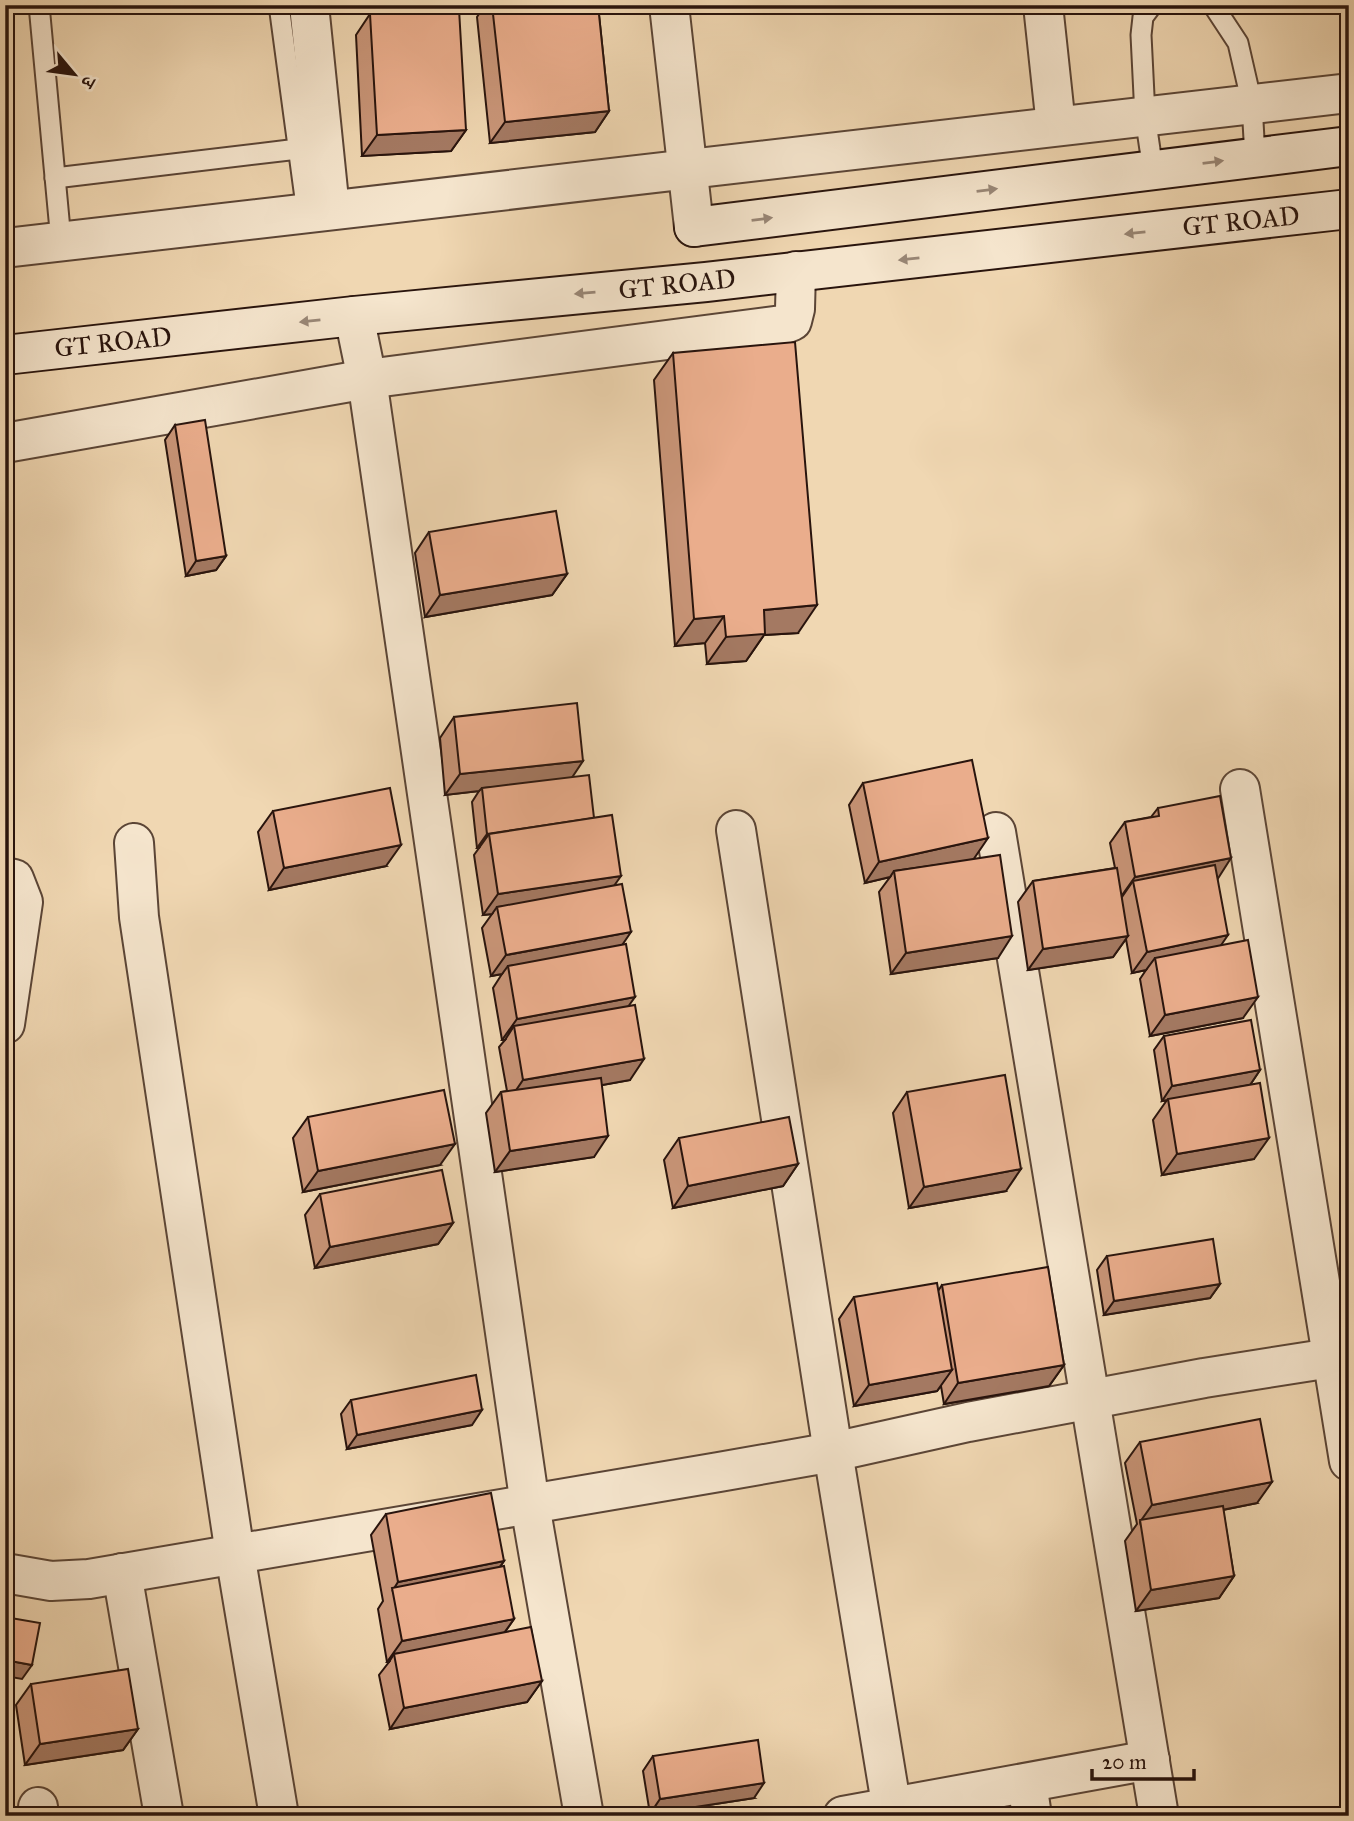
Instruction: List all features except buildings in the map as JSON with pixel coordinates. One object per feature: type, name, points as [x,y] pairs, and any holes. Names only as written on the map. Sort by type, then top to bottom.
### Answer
[{"type":"street","points":[[309,5],[318,211]]},
{"type":"street","points":[[670,5],[688,169]]},
{"type":"street","points":[[1043,5],[1056,127]]},
{"type":"street","points":[[5,248],[1349,93]]},
{"type":"street","name":"GT ROAD","points":[[688,169],[694,227],[1349,146]]},
{"type":"street","name":"GT ROAD","points":[[5,355],[1349,209]]},
{"type":"street","points":[[5,443],[367,379],[782,325],[792,321],[796,271]]},
{"type":"street","points":[[354,316],[367,379],[530,1505],[584,1816]]},
{"type":"street","points":[[1240,789],[1349,1461]]},
{"type":"street","points":[[736,830],[892,1811]]},
{"type":"street","points":[[996,832],[1159,1816]]},
{"type":"street","points":[[134,843],[141,931],[235,1554],[279,1816]]},
{"type":"street","points":[[5,877],[14,879],[23,902],[5,1024]]},
{"type":"street","points":[[5,1573],[51,1581],[122,1573],[833,1452],[968,1422],[1331,1358]]},
{"type":"street","points":[[122,1573],[164,1816]]},
{"type":"street","points":[[843,1816],[1030,1799],[1150,1760]]},
{"type":"lane","points":[[39,5],[61,241]]},
{"type":"lane","points":[[279,5],[298,149],[318,211]]},
{"type":"lane","points":[[1152,5],[1143,17],[1141,35],[1145,116],[1153,170]]},
{"type":"lane","points":[[1213,5],[1238,43],[1252,104],[1255,157]]},
{"type":"lane","points":[[55,178],[298,149]]}]
